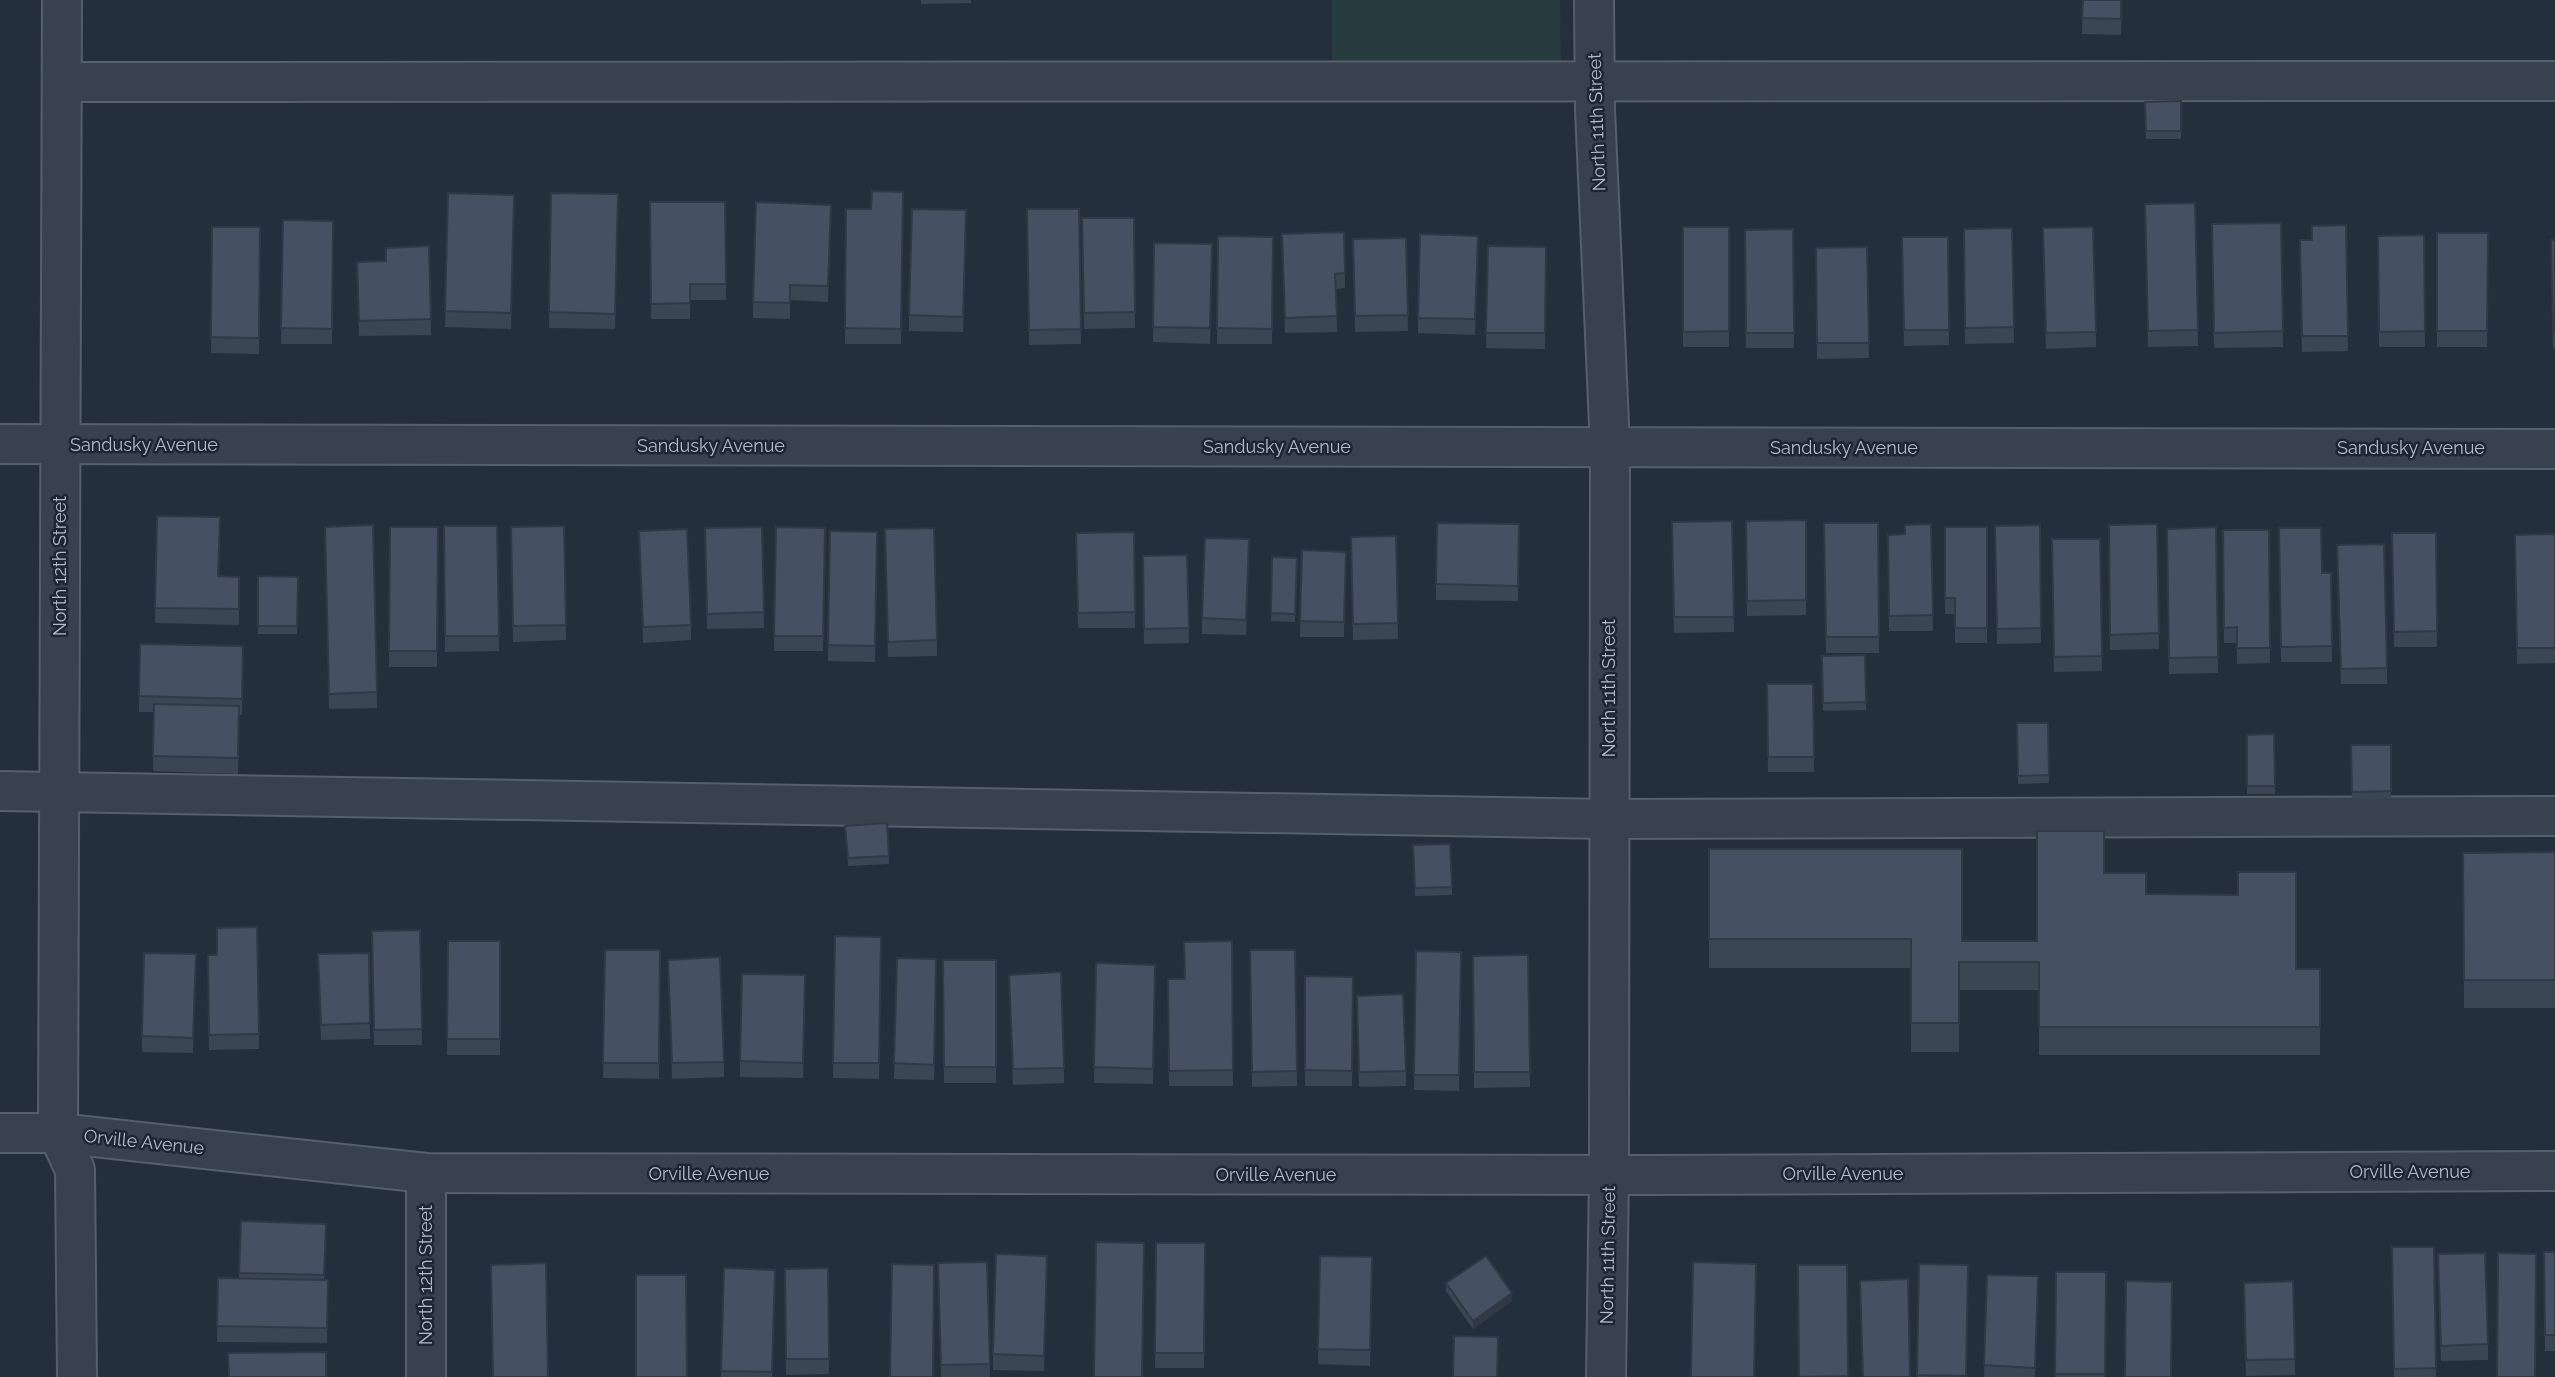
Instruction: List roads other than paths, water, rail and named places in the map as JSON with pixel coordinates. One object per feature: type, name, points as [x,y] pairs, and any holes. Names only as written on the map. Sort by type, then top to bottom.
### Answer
[{"type":"street","name":"North 12th Street","points":[[58,1133],[62,0]]},
{"type":"street","name":"North 11th Street","points":[[1594,0],[1610,447],[1609,1175],[1606,1377]]},
{"type":"street","points":[[62,82],[2555,81]]},
{"type":"street","name":"Sandusky Avenue","points":[[0,444],[2555,449]]},
{"type":"street","points":[[0,792],[1609,819],[2555,816]]},
{"type":"street","name":"Orville Avenue","points":[[0,1133],[58,1133],[426,1174],[1609,1175],[2555,1171]]},
{"type":"street","points":[[58,1133],[75,1170],[77,1377]]},
{"type":"street","name":"North 12th Street","points":[[426,1174],[426,1377]]}]
